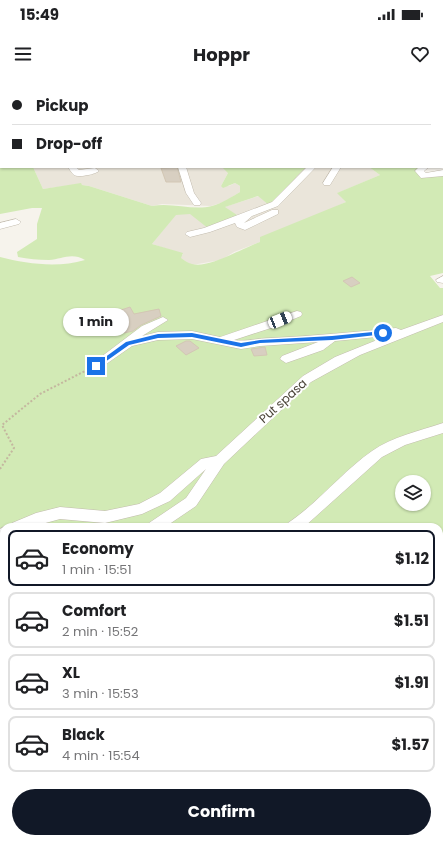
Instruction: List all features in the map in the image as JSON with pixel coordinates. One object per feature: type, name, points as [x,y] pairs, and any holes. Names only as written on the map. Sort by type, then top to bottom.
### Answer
[{"type":"street","points":[[73,168],[77,173],[95,170]]},
{"type":"street","points":[[182,168],[190,193],[197,203]]},
{"type":"street","points":[[190,234],[207,230],[275,204],[311,168]]},
{"type":"street","points":[[327,184],[336,168]]},
{"type":"street","points":[[424,168],[419,171],[424,176],[443,173]]},
{"type":"street","points":[[258,211],[238,223],[245,227],[288,205],[292,199],[290,190]]},
{"type":"street","points":[[0,226],[16,222]]},
{"type":"street","points":[[218,340],[270,325],[297,314]]},
{"type":"street","name":"Put spasa","points":[[160,523],[191,502],[219,461],[280,403],[323,368],[352,354],[443,318]]},
{"type":"street","points":[[96,366],[142,331],[163,320]]},
{"type":"street","points":[[128,343],[158,336],[181,334],[201,336],[241,345],[260,342],[332,338],[412,331]]},
{"type":"street","points":[[286,359],[319,346],[332,338]]},
{"type":"street","points":[[299,523],[317,510],[355,473],[378,454],[395,445],[443,428]]},
{"type":"street","points":[[26,523],[60,513],[105,517],[142,509],[166,497],[206,462],[219,461]]},
{"type":"path","points":[[0,469],[14,448],[1,425],[40,394],[96,366]]},
{"type":"shaded area","points":[[33,168],[238,168],[228,173],[221,186],[229,186],[235,183],[240,186],[240,192],[224,202],[211,206],[162,204],[152,206],[80,184],[43,189]]},
{"type":"shaded area","points":[[276,168],[370,168],[380,175],[338,193],[346,202],[260,242],[234,252],[221,260],[192,265],[180,258],[183,254],[152,244],[176,214],[239,217],[224,207],[259,196],[270,206]]},
{"type":"green space","points":[[0,168],[33,168],[43,189],[81,183],[82,185],[152,206],[167,205],[197,208],[216,205],[240,192],[240,186],[235,183],[223,188],[221,186],[228,173],[223,168],[305,168],[296,177],[299,179],[270,206],[258,196],[225,207],[240,217],[209,229],[190,214],[176,215],[152,244],[183,253],[181,258],[191,264],[199,265],[207,264],[226,257],[260,242],[260,237],[346,202],[337,193],[380,175],[370,168],[424,168],[422,169],[424,175],[443,173],[443,273],[430,276],[440,288],[443,288],[443,523],[0,523],[0,257],[21,262],[42,264],[64,264],[85,260],[76,256],[49,260],[18,257],[17,252],[37,239],[37,224],[42,208],[32,208],[0,214]]},
{"type":"building","points":[[161,168],[177,168],[181,182],[166,182]]},
{"type":"building","points":[[352,277],[360,283],[351,287],[343,281]]},
{"type":"building","points":[[130,307],[134,314],[159,309],[161,316],[141,325],[133,331],[124,333],[118,311]]},
{"type":"building","points":[[186,341],[190,341],[199,348],[186,355],[176,346]]},
{"type":"building","points":[[265,347],[267,355],[254,356],[251,349]]},
{"type":"route","points":[[96,366],[128,343],[158,336],[181,334],[192,335],[241,345],[260,342],[332,338],[383,333]]}]
